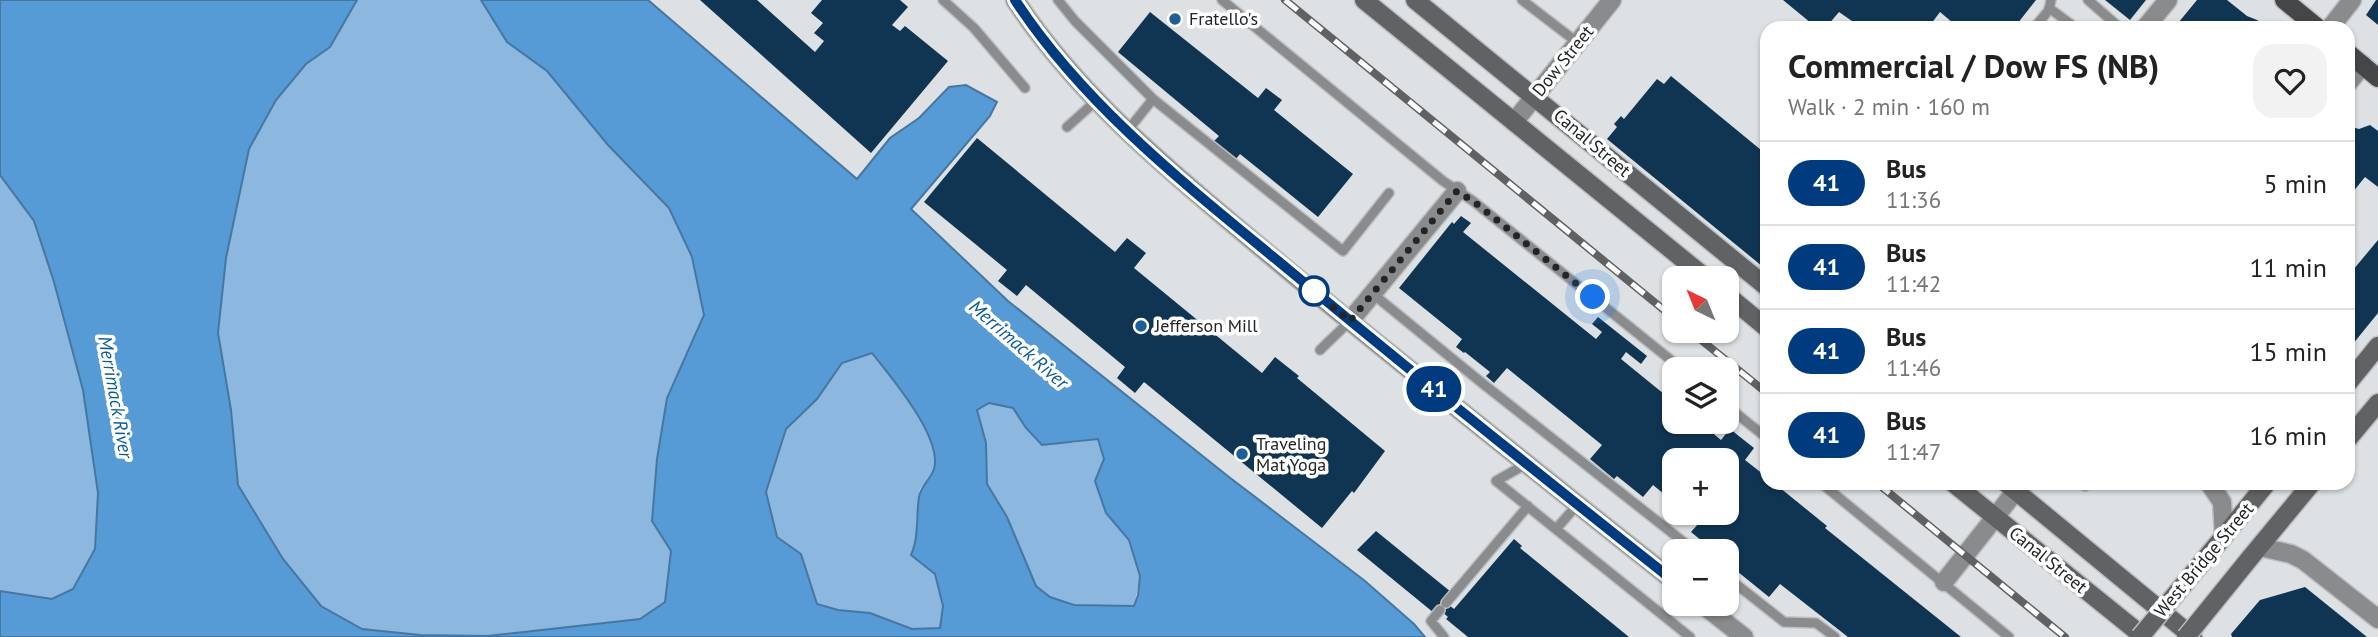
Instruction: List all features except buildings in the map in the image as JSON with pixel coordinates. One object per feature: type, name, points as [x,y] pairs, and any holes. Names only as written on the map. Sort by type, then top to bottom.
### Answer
[{"type":"main road","points":[[2284,0],[2310,21]]},
{"type":"main road","points":[[2355,59],[2378,78]]},
{"type":"street","points":[[1015,0],[1032,26],[1067,68],[1128,130],[1350,321],[1662,572]]},
{"type":"street","name":"Canal Street","points":[[1364,0],[1691,266]]},
{"type":"street","name":"Canal Street","points":[[1415,0],[1760,281]]},
{"type":"street","name":"Dow Street","points":[[1514,122],[1612,0]]},
{"type":"street","points":[[2151,21],[2168,0]]},
{"type":"street","points":[[2336,21],[2353,0]]},
{"type":"street","points":[[2355,75],[2363,65]]},
{"type":"street","points":[[1350,321],[1457,191]]},
{"type":"street","points":[[1740,306],[1760,322]]},
{"type":"street","points":[[2355,374],[2378,346]]},
{"type":"street","points":[[2355,431],[2378,403]]},
{"type":"street","name":"Canal Street","points":[[1961,490],[2142,637]]},
{"type":"street","points":[[1944,582],[1995,518],[2012,490]]},
{"type":"street","name":"Canal Street","points":[[2020,490],[2193,637]]},
{"type":"street","points":[[2214,490],[2222,502],[2224,536]]},
{"type":"street","name":"West Bridge Street","points":[[2142,637],[2261,490]]},
{"type":"street","name":"West Bridge Street","points":[[2186,637],[2306,490]]},
{"type":"street","points":[[2255,552],[2291,554],[2303,560],[2378,619]]},
{"type":"street","points":[[1717,616],[1744,637]]},
{"type":"lane","points":[[943,0],[974,28],[1025,88]]},
{"type":"lane","points":[[1058,0],[1074,21],[1153,99],[1343,251],[1390,193]]},
{"type":"lane","points":[[1222,0],[1667,357]]},
{"type":"lane","points":[[1522,0],[1578,43]]},
{"type":"lane","points":[[2088,0],[2112,21]]},
{"type":"lane","points":[[2039,21],[2050,4],[2068,21]]},
{"type":"lane","points":[[1128,130],[1153,99]]},
{"type":"lane","points":[[1068,127],[1097,100]]},
{"type":"lane","points":[[1373,294],[1680,539]]},
{"type":"lane","points":[[1320,350],[1350,321]]},
{"type":"lane","points":[[1739,416],[1760,433]]},
{"type":"lane","points":[[1526,464],[1496,481],[1690,637]]},
{"type":"lane","points":[[1830,490],[2010,637]]},
{"type":"lane","points":[[1556,529],[1577,505]]},
{"type":"lane","points":[[1444,637],[1431,621],[1528,506]]},
{"type":"lane","points":[[1739,586],[1784,622],[1816,623],[1835,637]]},
{"type":"shaded area","points":[[357,0],[481,0],[507,42],[547,71],[608,145],[669,208],[692,257],[704,315],[666,398],[652,520],[671,551],[665,602],[640,619],[487,636],[420,635],[362,629],[321,606],[283,559],[238,485],[231,410],[218,333],[226,258],[249,149],[276,100],[307,64],[330,47]]},
{"type":"shaded area","points":[[0,175],[34,221],[54,282],[83,390],[98,493],[95,549],[73,589],[52,599],[0,591]]},
{"type":"shaded area","points":[[872,353],[905,393],[935,448],[934,470],[920,489],[916,544],[935,574],[943,606],[940,628],[912,629],[870,613],[838,610],[817,604],[801,554],[777,537],[766,492],[786,429],[817,399],[842,363]]},
{"type":"shaded area","points":[[989,403],[1013,407],[1026,428],[1073,443],[1098,439],[1104,459],[1095,481],[1106,513],[1129,540],[1140,576],[1134,607],[1074,605],[1050,598],[1036,586],[1007,517],[987,484],[986,443],[976,410]]},
{"type":"water","name":"Merrimack River","points":[[0,0],[357,0],[330,47],[306,64],[276,100],[249,149],[226,258],[218,333],[231,410],[238,485],[283,559],[321,606],[362,629],[420,635],[487,636],[640,619],[665,602],[671,551],[652,521],[657,459],[667,398],[704,315],[692,257],[669,208],[608,145],[547,71],[507,42],[481,0],[648,0],[857,179],[890,138],[919,118],[949,87],[966,85],[997,102],[990,116],[911,209],[1008,301],[1365,581],[1425,637],[0,637],[0,591],[52,599],[73,589],[95,549],[98,493],[83,390],[54,282],[34,221],[0,175]],"holes":[[[872,353],[914,408],[931,441],[935,456],[934,469],[919,497],[911,555],[935,574],[943,606],[940,628],[912,629],[870,613],[838,610],[817,604],[801,554],[777,537],[766,492],[786,429],[817,399],[842,363]],[[989,403],[1013,408],[1026,428],[1042,445],[1098,439],[1104,459],[1095,481],[1106,513],[1129,540],[1140,576],[1134,606],[1074,605],[1050,597],[1036,586],[1007,517],[987,484],[986,443],[977,410]]]},
{"type":"railway","points":[[1285,0],[1662,308]]},
{"type":"railway","points":[[1705,343],[1760,388]]},
{"type":"railway","points":[[1886,490],[2065,637]]},
{"type":"bus line","name":"41","points":[[1015,0],[1032,26],[1067,68],[1154,154],[1350,321],[1662,572]]},
{"type":"place","name":"Fratello's","points":[[1175,19]]},
{"type":"place","name":"Jefferson Mill","points":[[1141,326]]},
{"type":"place","name":"Traveling Mat Yoga","points":[[1242,454]]},
{"type":"route","points":[[1314,291],[1350,321],[1457,191],[1593,297]]}]
